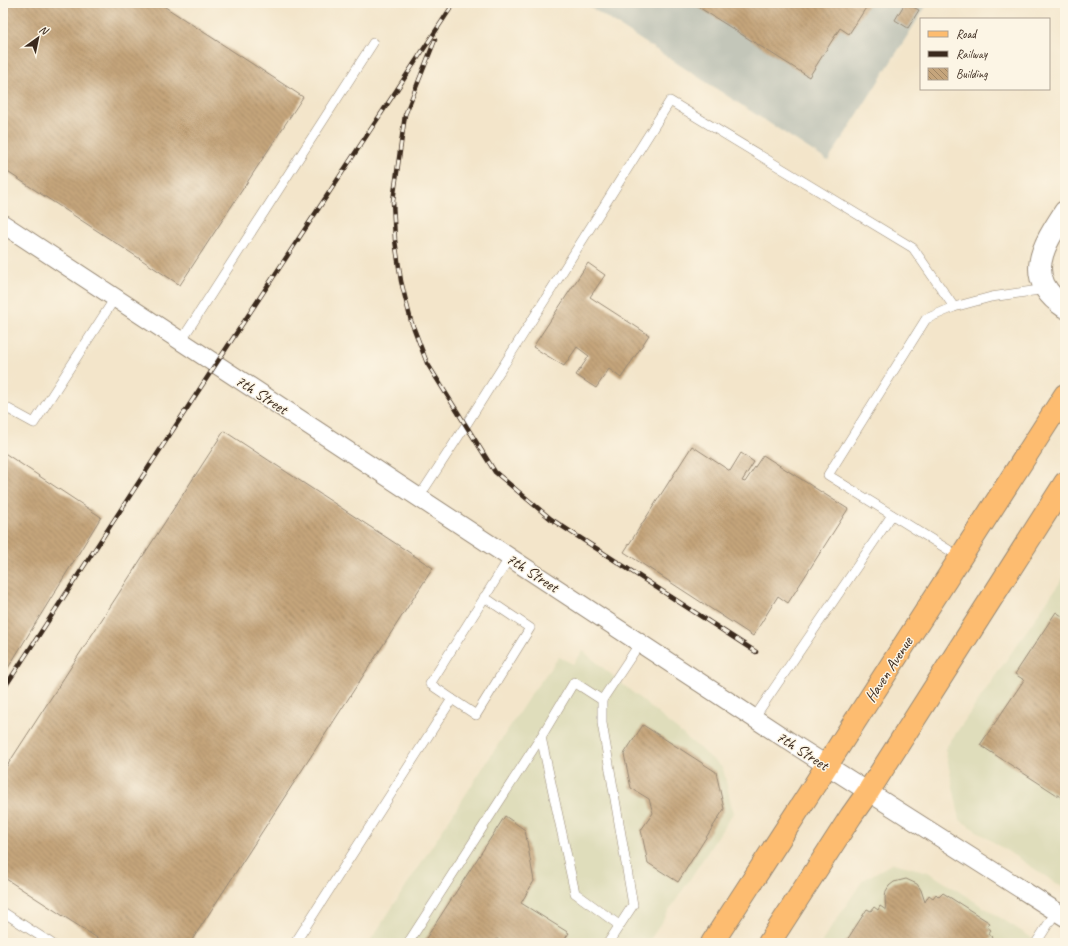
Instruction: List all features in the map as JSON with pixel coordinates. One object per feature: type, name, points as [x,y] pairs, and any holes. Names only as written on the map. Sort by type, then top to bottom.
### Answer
[{"type":"main road","name":"Haven Avenue","points":[[712,943],[1065,395]]},
{"type":"main road","points":[[769,943],[850,816],[868,792],[1065,483]]},
{"type":"street","points":[[1065,212],[1050,235],[1042,253],[1039,272],[1046,290],[1065,308]]},
{"type":"street","name":"7th Street","points":[[3,224],[827,766],[1061,915]]},
{"type":"lane","points":[[181,341],[373,43]]},
{"type":"lane","points":[[418,497],[474,412],[670,101],[914,248],[954,307]]},
{"type":"lane","points":[[960,557],[828,475],[926,319],[954,307],[991,297],[1046,290]]},
{"type":"lane","points":[[3,406],[34,423],[115,298]]},
{"type":"lane","points":[[754,718],[892,515]]},
{"type":"lane","points":[[484,597],[530,628],[476,715],[430,684],[484,597],[510,557]]},
{"type":"lane","points":[[608,943],[633,904],[602,723],[602,700],[640,643]]},
{"type":"lane","points":[[408,943],[541,737],[574,682],[602,700]]},
{"type":"lane","points":[[295,943],[452,699]]},
{"type":"lane","points":[[541,737],[575,893],[619,925]]},
{"type":"lane","points":[[3,912],[51,943]]},
{"type":"lane","points":[[1036,943],[1061,915]]},
{"type":"shaded area","points":[[584,3],[928,3],[828,161]]},
{"type":"shaded area","points":[[1065,575],[1065,889],[960,820],[945,749]]},
{"type":"shaded area","points":[[583,651],[723,768],[733,813],[648,943],[369,943],[531,694],[559,657],[573,664]]},
{"type":"shaded area","points":[[893,863],[928,872],[1040,943],[821,943],[863,880]]},
{"type":"building","points":[[3,3],[159,3],[303,97],[180,285],[3,169]]},
{"type":"building","points":[[692,3],[869,3],[849,34],[840,28],[809,77]]},
{"type":"building","points":[[905,3],[919,10],[908,28],[895,20]]},
{"type":"building","points":[[588,263],[605,275],[590,297],[649,335],[621,378],[609,369],[596,388],[576,375],[589,356],[577,347],[564,366],[533,347]]},
{"type":"building","points":[[224,431],[433,568],[190,943],[105,943],[3,877],[3,772]]},
{"type":"building","points":[[692,446],[730,471],[741,453],[754,462],[742,481],[745,482],[763,455],[848,509],[788,603],[778,596],[753,636],[624,552]]},
{"type":"building","points":[[3,452],[101,517],[3,676]]},
{"type":"building","points":[[1056,612],[1065,618],[1065,800],[980,745],[1024,680],[1015,674]]},
{"type":"building","points":[[643,725],[716,772],[724,809],[678,882],[648,863],[641,830],[653,813],[649,799],[631,788],[624,754]]},
{"type":"building","points":[[505,816],[525,830],[534,881],[521,903],[569,933],[562,943],[503,943],[497,939],[494,943],[423,943]]},
{"type":"building","points":[[906,879],[917,884],[921,890],[925,902],[929,895],[933,898],[936,894],[939,897],[943,893],[990,923],[987,927],[991,930],[988,934],[992,937],[988,943],[845,943],[867,909],[871,911],[874,907],[878,910],[880,906],[886,910],[885,898],[886,891],[889,886],[894,882]]},
{"type":"railway","points":[[3,690],[454,3]]},
{"type":"railway","points":[[435,40],[405,115],[393,201],[395,240],[401,281],[411,321],[427,363],[495,472],[551,519],[756,652]]}]
